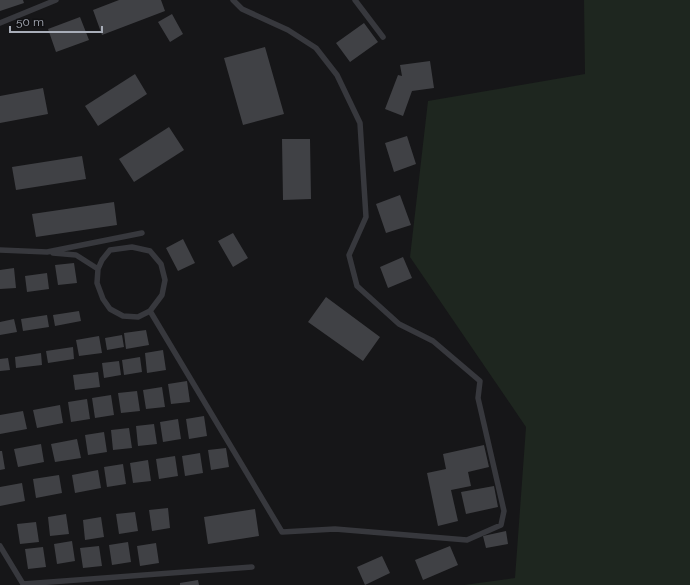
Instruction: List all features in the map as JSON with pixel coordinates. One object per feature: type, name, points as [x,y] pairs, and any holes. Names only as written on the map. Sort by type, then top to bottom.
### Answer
[{"type":"lane","points":[[0,23],[56,0]]},
{"type":"lane","points":[[150,311],[282,532],[334,529],[467,540],[501,525],[504,511],[478,398],[480,381],[433,341],[399,324],[357,286],[349,255],[366,217],[360,123],[337,75],[316,48],[288,30],[242,9],[233,0]]},
{"type":"lane","points":[[355,0],[383,37]]},
{"type":"lane","points":[[47,252],[142,233]]},
{"type":"lane","points":[[132,247],[150,251],[161,264],[165,280],[162,295],[150,311],[138,317],[123,316],[110,309],[103,299],[97,283],[98,269],[102,260],[110,250],[132,247]]},
{"type":"lane","points":[[0,250],[47,252],[76,256],[98,269]]},
{"type":"lane","points":[[0,546],[23,584],[252,567]]},
{"type":"shaded area","points":[[584,0],[690,0],[690,585],[464,585],[515,578],[526,427],[410,257],[428,101],[585,74]]},
{"type":"building","points":[[0,0],[23,0],[24,3],[0,11]]},
{"type":"building","points":[[119,0],[161,0],[165,11],[102,35],[93,10]]},
{"type":"building","points":[[172,14],[183,34],[170,42],[158,22]]},
{"type":"building","points":[[80,17],[89,40],[56,52],[48,29]]},
{"type":"building","points":[[364,23],[378,42],[350,62],[336,43]]},
{"type":"building","points":[[265,47],[284,114],[243,125],[224,58]]},
{"type":"building","points":[[430,61],[434,88],[412,91],[403,116],[385,109],[398,75],[402,76],[400,65]]},
{"type":"building","points":[[135,74],[147,94],[98,126],[85,106]]},
{"type":"building","points":[[43,88],[48,114],[0,123],[0,96]]},
{"type":"building","points":[[169,127],[184,150],[134,182],[119,159]]},
{"type":"building","points":[[407,136],[416,164],[394,172],[385,143]]},
{"type":"building","points":[[282,139],[310,139],[311,199],[283,200]]},
{"type":"building","points":[[82,156],[86,179],[16,190],[12,167]]},
{"type":"building","points":[[400,195],[411,225],[386,233],[376,204]]},
{"type":"building","points":[[114,202],[117,225],[36,237],[32,214]]},
{"type":"building","points":[[233,233],[248,258],[233,267],[218,241]]},
{"type":"building","points":[[183,239],[195,263],[178,271],[166,248]]},
{"type":"building","points":[[403,257],[412,278],[388,288],[380,267]]},
{"type":"building","points":[[74,263],[77,283],[58,285],[55,265]]},
{"type":"building","points":[[14,268],[16,288],[0,289],[0,270]]},
{"type":"building","points":[[47,273],[49,289],[27,292],[25,276]]},
{"type":"building","points":[[326,297],[380,337],[363,361],[308,322]]},
{"type":"building","points":[[79,311],[81,321],[55,326],[53,315]]},
{"type":"building","points":[[47,315],[49,327],[23,331],[21,319]]},
{"type":"building","points":[[14,319],[17,332],[0,335],[0,322]]},
{"type":"building","points":[[146,330],[149,345],[126,349],[124,333]]},
{"type":"building","points":[[122,335],[124,347],[107,350],[105,338]]},
{"type":"building","points":[[99,336],[102,353],[79,356],[76,340]]},
{"type":"building","points":[[73,347],[74,359],[48,363],[46,351]]},
{"type":"building","points":[[163,350],[166,370],[147,373],[145,353]]},
{"type":"building","points":[[41,353],[42,365],[16,368],[15,357]]},
{"type":"building","points":[[140,357],[142,372],[124,375],[122,360]]},
{"type":"building","points":[[8,358],[10,370],[0,371],[0,359]]},
{"type":"building","points":[[119,361],[121,375],[104,378],[102,363]]},
{"type":"building","points":[[98,372],[100,387],[75,390],[73,375]]},
{"type":"building","points":[[187,381],[190,402],[171,404],[168,384]]},
{"type":"building","points":[[162,387],[165,407],[146,409],[143,390]]},
{"type":"building","points":[[137,391],[140,411],[121,413],[118,393]]},
{"type":"building","points":[[111,395],[114,415],[95,418],[92,398]]},
{"type":"building","points":[[87,399],[90,419],[71,422],[68,402]]},
{"type":"building","points":[[60,405],[63,423],[37,428],[33,410]]},
{"type":"building","points":[[23,411],[27,429],[0,434],[0,415]]},
{"type":"building","points":[[204,416],[207,436],[189,439],[186,419]]},
{"type":"building","points":[[178,419],[181,439],[163,442],[160,422]]},
{"type":"building","points":[[154,424],[157,444],[138,446],[136,426]]},
{"type":"building","points":[[129,428],[132,448],[113,450],[111,430]]},
{"type":"building","points":[[104,432],[107,452],[88,455],[85,435]]},
{"type":"building","points":[[77,439],[81,458],[55,462],[51,444]]},
{"type":"building","points":[[41,444],[44,462],[18,467],[14,449]]},
{"type":"building","points":[[484,445],[489,467],[468,472],[471,486],[451,490],[458,521],[438,526],[427,473],[446,469],[443,454]]},
{"type":"building","points":[[226,448],[229,467],[211,470],[208,450]]},
{"type":"building","points":[[0,451],[2,451],[5,469],[0,470]]},
{"type":"building","points":[[200,453],[203,473],[185,476],[182,456]]},
{"type":"building","points":[[175,456],[178,476],[159,479],[156,459]]},
{"type":"building","points":[[148,460],[151,481],[133,483],[130,463]]},
{"type":"building","points":[[123,464],[126,484],[107,487],[104,467]]},
{"type":"building","points":[[98,470],[101,488],[75,493],[72,475]]},
{"type":"building","points":[[59,475],[62,493],[36,498],[33,479]]},
{"type":"building","points":[[22,483],[25,501],[0,506],[0,487]]},
{"type":"building","points":[[494,486],[498,507],[466,514],[461,492]]},
{"type":"building","points":[[168,508],[170,528],[152,531],[149,510]]},
{"type":"building","points":[[255,509],[259,536],[208,544],[204,517]]},
{"type":"building","points":[[135,512],[138,531],[119,534],[116,514]]},
{"type":"building","points":[[66,514],[69,534],[50,536],[48,517]]},
{"type":"building","points":[[101,517],[104,537],[85,540],[83,520]]},
{"type":"building","points":[[36,522],[39,542],[20,544],[17,524]]},
{"type":"building","points":[[506,531],[508,544],[486,548],[483,536]]},
{"type":"building","points":[[72,541],[75,561],[57,564],[54,544]]},
{"type":"building","points":[[128,542],[131,562],[112,565],[109,545]]},
{"type":"building","points":[[156,543],[159,563],[140,566],[137,546]]},
{"type":"building","points":[[99,546],[102,566],[83,568],[80,548]]},
{"type":"building","points":[[450,546],[458,565],[423,580],[415,560]]},
{"type":"building","points":[[43,547],[46,567],[28,569],[25,549]]},
{"type":"building","points":[[382,556],[390,573],[365,585],[357,567]]},
{"type":"building","points":[[198,580],[199,585],[180,585],[180,583]]}]
